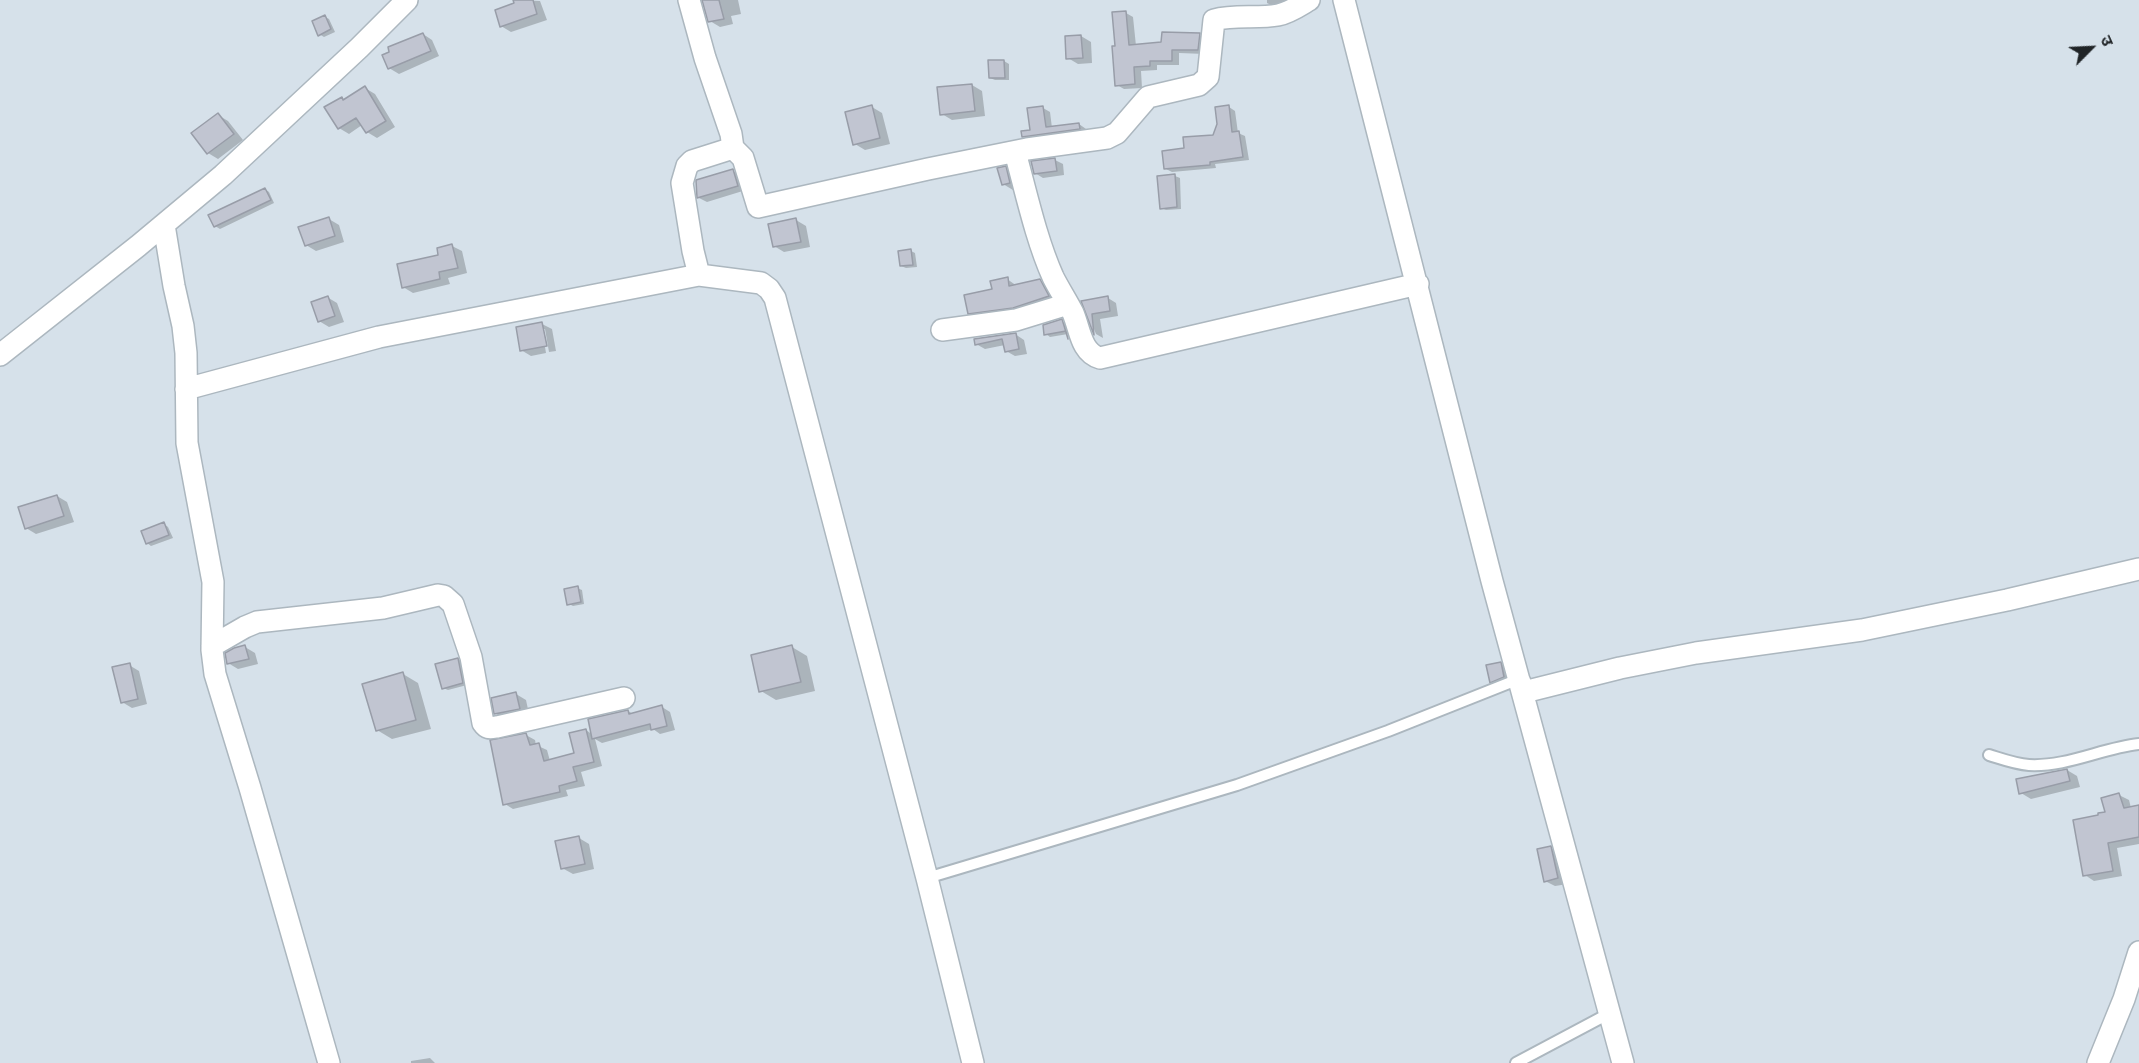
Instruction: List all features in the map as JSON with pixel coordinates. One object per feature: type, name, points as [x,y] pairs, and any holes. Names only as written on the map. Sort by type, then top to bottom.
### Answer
[{"type":"street","points":[[0,355],[164,225],[223,175],[407,0]]},
{"type":"street","points":[[688,0],[731,134],[733,148],[743,158],[758,207],[928,169],[1113,136],[1148,97],[1204,82],[1208,77],[1214,20],[1225,17],[1278,15],[1309,0]]},
{"type":"street","points":[[1344,0],[1418,284],[1466,481],[1526,687],[1623,1063]]},
{"type":"street","points":[[699,275],[682,183],[687,166],[692,161],[733,148]]},
{"type":"street","points":[[1015,152],[1048,263],[1077,323],[1085,348],[1090,354],[1100,358],[1418,284]]},
{"type":"street","points":[[164,225],[186,353],[187,442],[213,582],[214,674],[250,788],[329,1063]]},
{"type":"street","points":[[186,389],[378,336],[699,275],[761,283],[769,289],[775,298],[927,878],[973,1063]]},
{"type":"street","points":[[942,330],[1016,320],[1068,304]]},
{"type":"street","points":[[1526,687],[1696,653],[1862,630],[2007,600],[2139,569]]},
{"type":"street","points":[[212,646],[257,622],[365,610],[438,595],[444,596],[453,604],[471,657],[483,723],[486,727],[497,727],[624,698]]},
{"type":"street","points":[[2098,1063],[2132,1001],[2139,952]]},
{"type":"lane","points":[[927,878],[1236,785],[1360,741],[1526,687]]},
{"type":"lane","points":[[1989,755],[2029,765],[2049,764],[2125,745],[2139,744]]},
{"type":"lane","points":[[1516,1063],[1610,1013]]},
{"type":"building","points":[[513,0],[533,0],[537,14],[500,27],[495,10],[514,3]]},
{"type":"building","points":[[702,0],[719,0],[724,19],[708,22]]},
{"type":"building","points":[[1126,11],[1129,45],[1161,42],[1162,32],[1200,33],[1198,50],[1172,50],[1172,61],[1150,61],[1150,66],[1134,67],[1135,84],[1115,86],[1112,12]]},
{"type":"building","points":[[325,15],[331,29],[318,36],[312,21]]},
{"type":"building","points":[[423,33],[431,51],[388,69],[382,55],[389,52],[388,47]]},
{"type":"building","points":[[1081,35],[1083,58],[1066,59],[1065,36]]},
{"type":"building","points":[[988,60],[1004,60],[1005,78],[989,78]]},
{"type":"building","points":[[972,84],[975,111],[940,115],[937,87]]},
{"type":"building","points":[[365,86],[386,121],[366,133],[356,118],[338,129],[324,107],[342,97],[343,100]]},
{"type":"building","points":[[872,105],[880,138],[853,145],[845,112]]},
{"type":"building","points":[[1229,105],[1232,132],[1239,131],[1243,157],[1210,162],[1210,165],[1164,169],[1162,151],[1184,148],[1183,137],[1213,135],[1217,124],[1215,107]]},
{"type":"building","points":[[1043,106],[1046,127],[1079,123],[1080,129],[1022,137],[1021,131],[1030,130],[1027,108]]},
{"type":"building","points":[[218,113],[234,134],[207,154],[191,133]]},
{"type":"building","points":[[1055,158],[1057,171],[1034,174],[1031,161]]},
{"type":"building","points":[[1006,166],[1010,183],[1002,185],[997,168]]},
{"type":"building","points":[[733,169],[738,186],[697,198],[696,180]]},
{"type":"building","points":[[1175,174],[1177,207],[1160,209],[1157,176]]},
{"type":"building","points":[[265,188],[271,200],[214,227],[208,215]]},
{"type":"building","points":[[329,217],[335,236],[305,246],[298,227]]},
{"type":"building","points":[[796,218],[801,242],[773,247],[768,224]]},
{"type":"building","points":[[452,244],[458,268],[439,272],[440,279],[402,288],[397,264],[438,255],[437,248]]},
{"type":"building","points":[[911,249],[913,265],[900,266],[898,251]]},
{"type":"building","points":[[1008,277],[1009,286],[1040,279],[1049,296],[1013,308],[968,314],[964,295],[992,289],[990,281]]},
{"type":"building","points":[[328,296],[335,316],[318,322],[311,302]]},
{"type":"building","points":[[1108,296],[1110,311],[1092,314],[1094,335],[1081,301]]},
{"type":"building","points":[[1062,319],[1066,331],[1044,335],[1043,325]]},
{"type":"building","points":[[542,322],[547,346],[520,351],[516,327]]},
{"type":"building","points":[[1016,333],[1019,349],[1005,352],[1002,339],[975,345],[974,339]]},
{"type":"building","points":[[57,495],[64,516],[25,529],[18,507]]},
{"type":"building","points":[[164,522],[169,535],[146,544],[141,531]]},
{"type":"building","points":[[578,586],[581,602],[567,605],[564,589]]},
{"type":"building","points":[[245,645],[249,659],[227,664],[225,653]]},
{"type":"building","points":[[792,645],[801,682],[759,692],[751,655]]},
{"type":"building","points":[[458,658],[463,683],[442,689],[435,664]]},
{"type":"building","points":[[1501,662],[1504,677],[1490,683],[1486,665]]},
{"type":"building","points":[[130,663],[138,699],[121,703],[112,667]]},
{"type":"building","points":[[403,672],[416,720],[376,731],[362,684]]},
{"type":"building","points":[[516,692],[520,709],[494,714],[491,698]]},
{"type":"building","points":[[662,705],[667,726],[651,730],[650,724],[592,739],[588,719],[628,710],[629,714]]},
{"type":"building","points":[[586,729],[594,762],[573,767],[577,781],[559,786],[560,792],[503,805],[490,740],[526,733],[530,745],[539,743],[544,761],[574,753],[569,733]]},
{"type":"building","points":[[2067,769],[2070,781],[2019,794],[2016,779]]},
{"type":"building","points":[[2119,793],[2124,808],[2139,805],[2139,837],[2108,843],[2113,871],[2083,876],[2073,820],[2105,812],[2101,798]]},
{"type":"building","points":[[579,836],[585,864],[561,869],[555,841]]},
{"type":"building","points":[[1551,846],[1558,878],[1544,882],[1537,849]]}]
